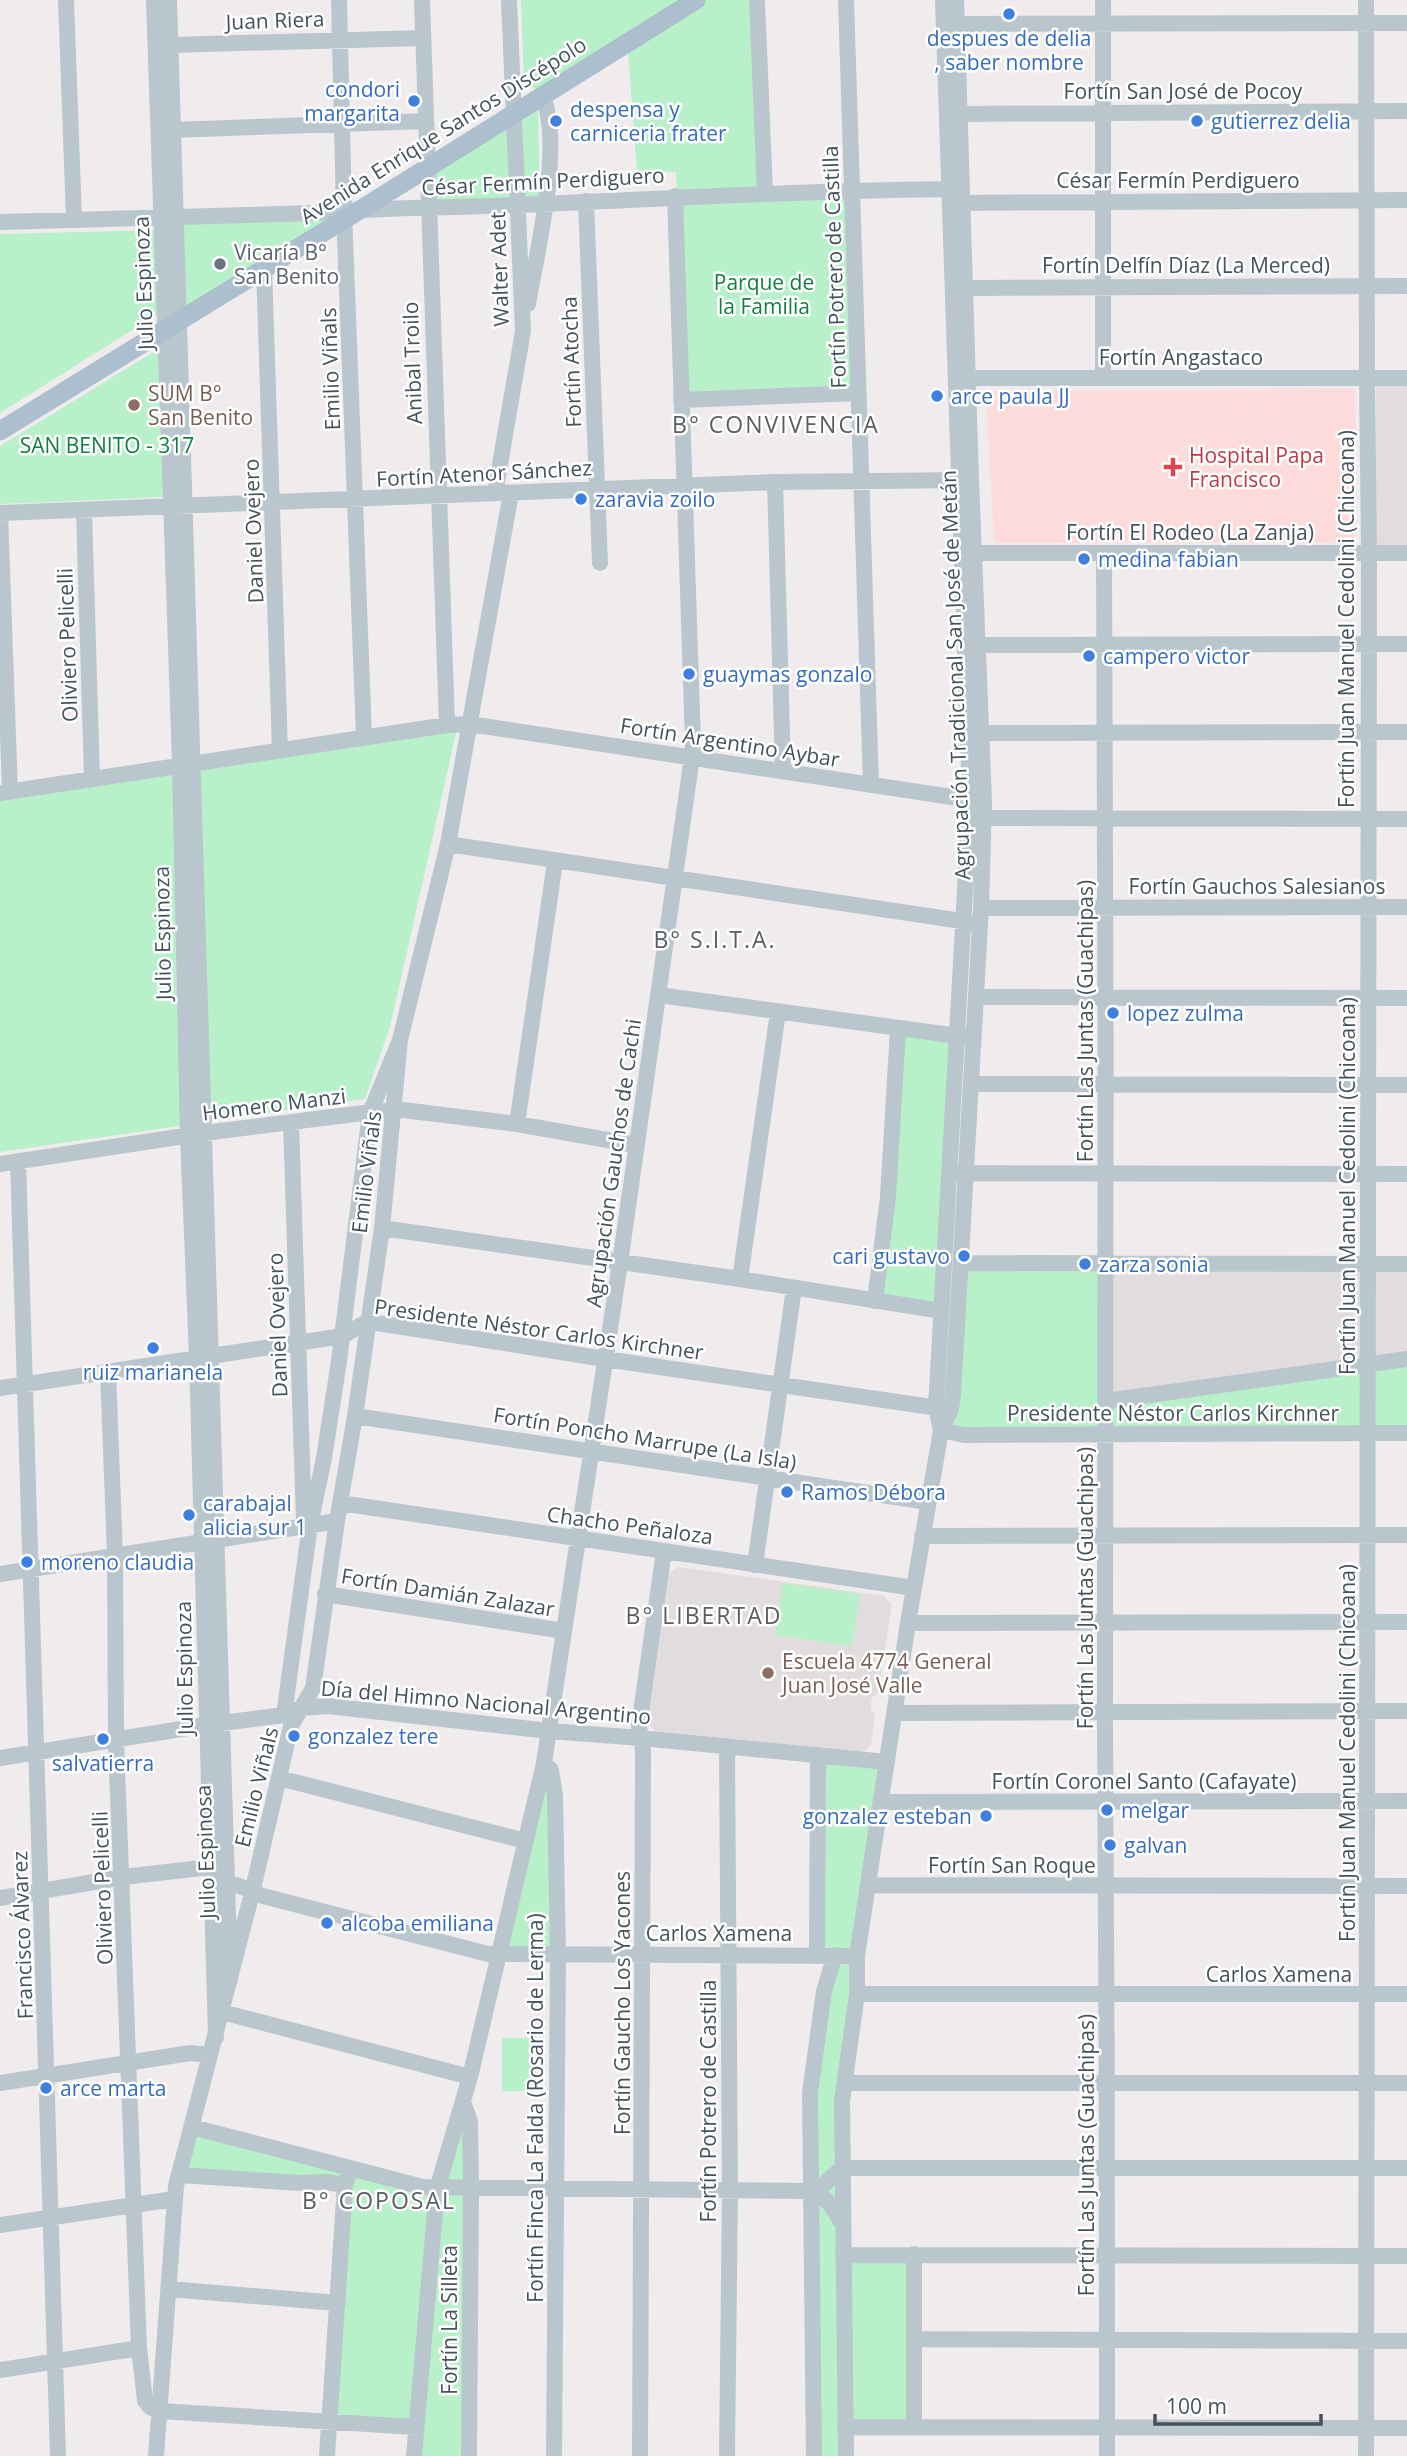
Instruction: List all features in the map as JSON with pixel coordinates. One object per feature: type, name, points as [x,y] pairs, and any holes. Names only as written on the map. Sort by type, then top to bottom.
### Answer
[{"type":"main road","name":"Avenida Enrique Santos Discépolo","points":[[0,431],[695,0]]},
{"type":"street","points":[[66,0],[74,219]]},
{"type":"street","name":"Julio Espinoza","points":[[154,0],[168,217],[179,507],[219,1875]]},
{"type":"street","name":"Julio Espinoza","points":[[168,217],[173,130],[169,0]]},
{"type":"street","name":"Emilio Viñals","points":[[339,0],[351,213],[356,500],[364,737]]},
{"type":"street","name":"Anibal Troilo","points":[[422,0],[447,725]]},
{"type":"street","name":"Walter Adet","points":[[400,1040],[448,844],[470,724],[523,331],[509,0]]},
{"type":"street","points":[[757,0],[765,192]]},
{"type":"street","name":"Fortín Potrero de Castilla","points":[[846,0],[871,785]]},
{"type":"street","name":"Agrupación Tradicional San José de Metán","points":[[943,0],[956,196],[977,801],[975,1038],[942,1311],[943,1409]]},
{"type":"street","name":"Agrupación Tradicional San José de Metán","points":[[956,0],[960,114],[956,196],[966,288],[962,378]]},
{"type":"street","points":[[1102,0],[1103,378]]},
{"type":"street","name":"Fortín Juan Manuel Cedolini (Chicoana)","points":[[1366,0],[1369,553],[1366,1801],[1369,1994],[1366,2456]]},
{"type":"street","points":[[957,24],[1407,23]]},
{"type":"street","name":"Juan Riera","points":[[170,45],[423,38]]},
{"type":"street","points":[[523,331],[549,171],[550,131],[542,95]]},
{"type":"street","name":"Fortín San José de Pocoy","points":[[960,114],[1407,111]]},
{"type":"street","points":[[173,130],[426,121]]},
{"type":"street","name":"César Fermín Perdiguero","points":[[0,222],[351,213],[852,190],[1102,200],[1407,200]]},
{"type":"street","name":"Agrupación Gauchos de Cachi","points":[[414,2456],[437,2189],[470,2077],[544,1763],[620,1263],[692,757],[676,196]]},
{"type":"street","name":"Fortín Atocha","points":[[586,201],[600,563]]},
{"type":"street","name":"Daniel Ovejero","points":[[264,269],[280,750]]},
{"type":"street","name":"Fortín Delfín Díaz (La Merced)","points":[[966,288],[1407,285]]},
{"type":"street","name":"Fortín Angastaco","points":[[962,378],[1407,378]]},
{"type":"street","points":[[681,400],[859,393]]},
{"type":"street","name":"Fortín Atenor Sánchez","points":[[0,513],[775,482],[965,480]]},
{"type":"street","points":[[775,482],[783,771]]},
{"type":"street","name":"Oliviero Pelicelli","points":[[84,511],[92,778]]},
{"type":"street","points":[[0,513],[5,792]]},
{"type":"street","name":"Agrupación Tradicional San José de Metán","points":[[968,553],[978,645],[981,733],[977,801]]},
{"type":"street","name":"Fortín El Rodeo (La Zanja)","points":[[968,553],[1407,553]]},
{"type":"street","name":"Fortín Las Juntas (Guachipas)","points":[[1104,553],[1107,907],[1107,2456]]},
{"type":"street","points":[[978,645],[1407,644]]},
{"type":"street","name":"Fortín Argentino Aybar","points":[[5,792],[186,763],[447,725],[470,724],[977,801]]},
{"type":"street","points":[[981,733],[1407,732]]},
{"type":"street","points":[[977,818],[1407,819]]},
{"type":"street","name":"Agrupación Tradicional San José de Metán","points":[[844,2453],[842,2101],[857,1994],[857,1956],[908,1623],[941,1430],[962,1263],[958,1173],[958,1037],[975,918],[977,818]]},
{"type":"street","name":"Fortín Gauchos Salesianos","points":[[448,844],[555,862],[975,918],[1107,907],[1407,906]]},
{"type":"street","points":[[517,1124],[555,862]]},
{"type":"street","points":[[659,995],[975,1038]]},
{"type":"street","points":[[977,997],[1407,998]]},
{"type":"street","points":[[740,1279],[778,1012]]},
{"type":"street","points":[[875,1301],[888,1198],[898,1029]]},
{"type":"street","name":"Emilio Viñals","points":[[216,2037],[291,1726],[313,1688],[380,1235],[400,1040]]},
{"type":"street","name":"Emilio Viñals","points":[[284,1715],[307,1525],[324,1458],[369,1121],[400,1040]]},
{"type":"street","points":[[971,1084],[1407,1085]]},
{"type":"street","name":"Homero Manzi","points":[[0,1164],[291,1122],[369,1121],[395,1109],[517,1124],[636,1145]]},
{"type":"street","points":[[369,1121],[390,1157]]},
{"type":"street","name":"Daniel Ovejero","points":[[291,1122],[307,1525]]},
{"type":"street","name":"Francisco Álvarez","points":[[18,1161],[58,2456]]},
{"type":"street","points":[[958,1173],[1407,1174]]},
{"type":"street","points":[[355,1240],[380,1235],[620,1263],[942,1311]]},
{"type":"street","points":[[962,1263],[1407,1264]]},
{"type":"street","points":[[755,1565],[794,1288]]},
{"type":"street","name":"Presidente Néstor Carlos Kirchner","points":[[0,1388],[298,1344],[342,1336],[368,1323],[943,1409]]},
{"type":"street","points":[[1107,1401],[1407,1359]]},
{"type":"street","name":"Oliviero Pelicelli","points":[[108,1372],[115,1555],[116,1740],[139,2348],[145,2401],[159,2411]]},
{"type":"street","name":"Fortín Poncho Marrupe (La Isla)","points":[[355,1416],[928,1502]]},
{"type":"street","name":"Presidente Néstor Carlos Kirchner","points":[[941,1430],[964,1435],[1407,1433]]},
{"type":"street","name":"Chacho Peñaloza","points":[[340,1503],[914,1588]]},
{"type":"street","points":[[0,1574],[337,1521]]},
{"type":"street","points":[[922,1536],[1407,1535]]},
{"type":"street","name":"Fortín Gaucho Los Yacones","points":[[640,2456],[643,1751],[639,1726],[664,1551]]},
{"type":"street","name":"Fortín Damián Zalazar","points":[[325,1594],[564,1631]]},
{"type":"street","points":[[908,1623],[1407,1622]]},
{"type":"street","name":"Día del Himno Nacional Argentino","points":[[0,1758],[284,1715],[301,1708],[328,1706],[549,1731],[887,1762]]},
{"type":"street","points":[[895,1713],[1407,1711]]},
{"type":"street","name":"Fortín Potrero de Castilla","points":[[727,1746],[730,2190],[727,2456]]},
{"type":"street","points":[[817,1954],[818,1755]]},
{"type":"street","name":"Fortín Finca La Falda (Rosario de Lerma)","points":[[544,1763],[551,1770],[555,1796],[558,1953],[554,2456]]},
{"type":"street","points":[[279,1778],[526,1841]]},
{"type":"street","name":"Fortín Coronel Santo (Cafayate)","points":[[881,1801],[1407,1801]]},
{"type":"street","name":"Carlos Xamena","points":[[0,1898],[123,1877],[219,1875],[252,1893],[488,1954],[857,1956]]},
{"type":"street","name":"Julio Espinosa","points":[[219,1875],[230,1980]]},
{"type":"street","name":"Julio Espinosa","points":[[216,2037],[219,1875]]},
{"type":"street","name":"Fortín San Roque","points":[[869,1885],[1407,1886]]},
{"type":"street","points":[[814,2456],[811,2085],[824,1991],[835,1955]]},
{"type":"street","name":"Carlos Xamena","points":[[857,1994],[1407,1994]]},
{"type":"street","points":[[222,2012],[470,2077]]},
{"type":"street","points":[[156,2456],[174,2199],[216,2037]]},
{"type":"street","points":[[0,2083],[190,2053],[211,2055]]},
{"type":"street","points":[[845,2083],[1407,2083]]},
{"type":"street","name":"Fortín La Silleta","points":[[463,2102],[470,2121],[469,2456]]},
{"type":"street","points":[[192,2127],[347,2177],[423,2188],[811,2191],[829,2201],[842,2225]]},
{"type":"street","points":[[811,2191],[842,2168],[1407,2168]]},
{"type":"street","points":[[179,2175],[300,2183],[325,2182],[347,2177]]},
{"type":"street","points":[[327,2456],[347,2177]]},
{"type":"street","points":[[0,2225],[174,2199]]},
{"type":"street","points":[[914,2254],[914,2426]]},
{"type":"street","points":[[843,2255],[1407,2256]]},
{"type":"street","points":[[169,2289],[338,2303]]},
{"type":"street","points":[[914,2339],[1407,2341]]},
{"type":"street","points":[[0,2370],[139,2348]]},
{"type":"street","points":[[159,2411],[415,2427]]},
{"type":"street","points":[[845,2427],[1407,2428]]},
{"type":"shaded area","points":[[1407,384],[1407,547],[1375,547],[1376,385]]},
{"type":"shaded area","name":"Hospital Papa Francisco","points":[[1355,389],[1355,543],[994,543],[986,391]]},
{"type":"shaded area","points":[[1105,1262],[1407,1265],[1407,1358],[1106,1401]]},
{"type":"shaded area","name":"Escuela 4774 General Juan José Valle","points":[[678,1567],[884,1596],[892,1605],[878,1693],[872,1697],[871,1703],[875,1715],[871,1745],[863,1752],[655,1731],[648,1722],[669,1574]]},
{"type":"green space","name":"Parque de la Familia","points":[[521,0],[754,0],[760,200],[845,199],[851,388],[684,394],[676,172],[637,173],[627,36],[538,90],[524,84]]},
{"type":"green space","points":[[538,108],[540,201],[525,201],[522,120]]},
{"type":"green space","points":[[511,125],[514,204],[436,205],[436,170]]},
{"type":"green space","name":"Vicaría B° San Benito","points":[[338,215],[185,309],[179,220]]},
{"type":"green space","points":[[157,230],[161,312],[0,413],[0,234]]},
{"type":"green space","name":"SAN BENITO - 317","points":[[160,348],[165,497],[0,504],[0,446]]},
{"type":"green space","points":[[457,729],[390,1027],[365,1099],[0,1152],[0,800]]},
{"type":"green space","points":[[898,1029],[958,1036],[942,1311],[875,1301]]},
{"type":"green space","points":[[1105,1262],[1107,1433],[948,1427],[962,1263]]},
{"type":"green space","points":[[1407,1361],[1407,1429],[1372,1429],[1372,1366]]},
{"type":"green space","points":[[1364,1368],[1364,1430],[1111,1430],[1110,1403]]},
{"type":"green space","points":[[783,1583],[860,1594],[852,1646],[775,1635]]},
{"type":"green space","points":[[818,1755],[887,1762],[842,2101],[839,2456],[814,2456],[810,2093],[835,1956],[817,1954]]},
{"type":"green space","points":[[544,1763],[553,1779],[558,1953],[500,1955]]},
{"type":"green space","points":[[502,2038],[536,2038],[536,2091],[502,2091]]},
{"type":"green space","points":[[463,2102],[469,2456],[415,2456],[415,2427],[330,2421],[345,2185],[179,2175],[192,2127],[437,2188]]},
{"type":"green space","points":[[846,2257],[911,2257],[912,2423],[848,2424]]},
{"type":"place","name":"despues de delia , saber nombre","points":[[1009,14]]},
{"type":"place","name":"condori margarita","points":[[414,101]]},
{"type":"place","name":"despensa y carniceria frater","points":[[556,121]]},
{"type":"place","name":"gutierrez delia","points":[[1197,121]]},
{"type":"place","name":"Vicaría B° San Benito","points":[[220,264]]},
{"type":"place","name":"arce paula JJ","points":[[937,396]]},
{"type":"place","name":"SUM B° San Benito","points":[[134,405]]},
{"type":"place","name":"Hospital Papa Francisco","points":[[1173,467]]},
{"type":"place","name":"zaravia zoilo","points":[[581,499]]},
{"type":"place","name":"medina fabian","points":[[1084,559]]},
{"type":"place","name":"campero victor","points":[[1089,656]]},
{"type":"place","name":"guaymas gonzalo","points":[[689,674]]},
{"type":"place","name":"lopez zulma","points":[[1113,1013]]},
{"type":"place","name":"cari gustavo","points":[[964,1256]]},
{"type":"place","name":"zarza sonia","points":[[1085,1264]]},
{"type":"place","name":"ruiz marianela","points":[[153,1348]]},
{"type":"place","name":"Ramos Débora","points":[[787,1492]]},
{"type":"place","name":"carabajal alicia sur 1","points":[[189,1515]]},
{"type":"place","name":"moreno claudia","points":[[27,1562]]},
{"type":"place","name":"Escuela 4774 General Juan José Valle","points":[[768,1673]]},
{"type":"place","name":"gonzalez tere","points":[[294,1736]]},
{"type":"place","name":"salvatierra","points":[[103,1739]]},
{"type":"place","name":"melgar","points":[[1107,1810]]},
{"type":"place","name":"gonzalez esteban","points":[[986,1816]]},
{"type":"place","name":"galvan","points":[[1110,1845]]},
{"type":"place","name":"alcoba emiliana","points":[[327,1923]]},
{"type":"place","name":"arce marta","points":[[46,2088]]},
{"type":"district","name":"B° CONVIVENCIA","points":[[776,424]]},
{"type":"district","name":"B° S.I.T.A.","points":[[715,939]]},
{"type":"district","name":"B° LIBERTAD","points":[[704,1615]]},
{"type":"district","name":"B° COPOSAL","points":[[379,2200]]}]
